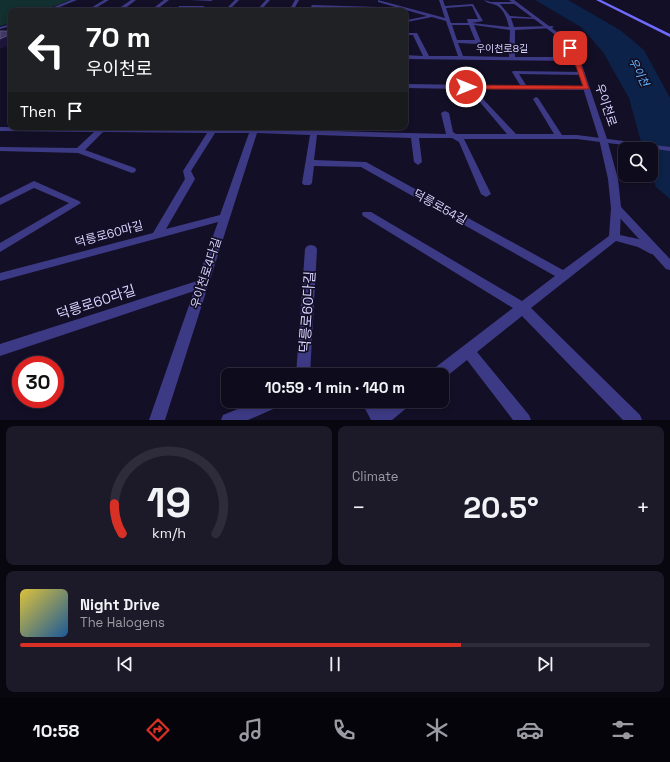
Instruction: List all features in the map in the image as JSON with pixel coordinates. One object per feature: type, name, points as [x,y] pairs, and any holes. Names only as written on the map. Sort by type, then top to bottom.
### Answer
[{"type":"main road","points":[[598,0],[670,36]]},
{"type":"street","points":[[53,8],[75,0]]},
{"type":"street","points":[[93,8],[107,0]]},
{"type":"street","points":[[123,8],[134,0]]},
{"type":"street","points":[[156,8],[167,0]]},
{"type":"street","points":[[192,0],[211,0]]},
{"type":"street","points":[[179,7],[203,7],[211,0]]},
{"type":"street","points":[[229,8],[237,0]]},
{"type":"street","points":[[261,8],[268,0]]},
{"type":"street","points":[[315,0],[312,6],[345,8]]},
{"type":"street","points":[[379,0],[406,8]]},
{"type":"street","points":[[441,0],[461,58]]},
{"type":"street","points":[[486,0],[503,8],[513,28],[512,58]]},
{"type":"street","points":[[493,3],[513,1]]},
{"type":"street","name":"우이천로","points":[[513,1],[552,28],[570,48],[577,59],[603,139],[613,178],[616,208]]},
{"type":"street","points":[[443,7],[473,5],[481,21],[468,20],[478,42],[455,41]]},
{"type":"street","points":[[408,9],[448,22],[513,28],[552,28]]},
{"type":"street","points":[[409,21],[432,16]]},
{"type":"street","points":[[508,17],[538,18]]},
{"type":"street","points":[[408,27],[416,26]]},
{"type":"street","points":[[408,34],[415,34],[427,57]]},
{"type":"street","name":"우이천로8길","points":[[408,57],[577,59]]},
{"type":"street","name":"우이천로","points":[[524,87],[515,72],[582,73]]},
{"type":"street","points":[[471,73],[478,87]]},
{"type":"street","points":[[408,86],[424,89],[466,87],[587,88]]},
{"type":"street","points":[[466,87],[470,96],[481,100],[513,136]]},
{"type":"street","points":[[536,99],[559,136]]},
{"type":"street","points":[[445,113],[449,133],[462,141],[486,194]]},
{"type":"street","points":[[79,151],[101,130]]},
{"type":"street","points":[[201,130],[234,130]]},
{"type":"street","name":"우이천로4다길","points":[[157,420],[255,130]]},
{"type":"street","points":[[275,130],[314,132],[342,130],[386,131],[415,135],[454,136],[559,136],[603,139],[670,148]]},
{"type":"street","points":[[157,235],[190,179],[187,171],[212,131]]},
{"type":"street","points":[[307,183],[314,132]]},
{"type":"street","points":[[415,135],[418,162]]},
{"type":"street","points":[[0,149],[79,151],[132,170]]},
{"type":"street","name":"덕릉로54길","points":[[310,163],[363,164],[564,276]]},
{"type":"street","points":[[0,202],[34,184],[76,203],[0,248]]},
{"type":"street","points":[[446,368],[614,237],[616,208]]},
{"type":"street","points":[[616,208],[670,266]]},
{"type":"street","points":[[367,214],[523,308],[634,420]]},
{"type":"street","name":"덕릉로60마길","points":[[0,277],[225,217]]},
{"type":"street","points":[[614,237],[642,244],[657,252]]},
{"type":"street","name":"덕릉로60다길","points":[[303,368],[311,249]]},
{"type":"street","name":"덕릉로60라길","points":[[0,350],[202,284]]},
{"type":"street","points":[[468,351],[523,420]]},
{"type":"street","points":[[229,420],[258,408]]},
{"type":"street","points":[[373,408],[380,420],[395,408]]},
{"type":"green space","points":[[0,0],[70,0],[50,8],[8,8],[8,24],[0,26]]},
{"type":"water","name":"우이천","points":[[535,0],[568,0],[620,30],[644,50],[670,98],[670,199],[656,187],[654,182],[658,182],[658,142],[641,142],[629,98],[603,52],[581,27]]},
{"type":"building","points":[[0,31],[8,31],[8,35],[0,39]]},
{"type":"route","points":[[466,87],[587,88],[577,59],[570,48]]}]
